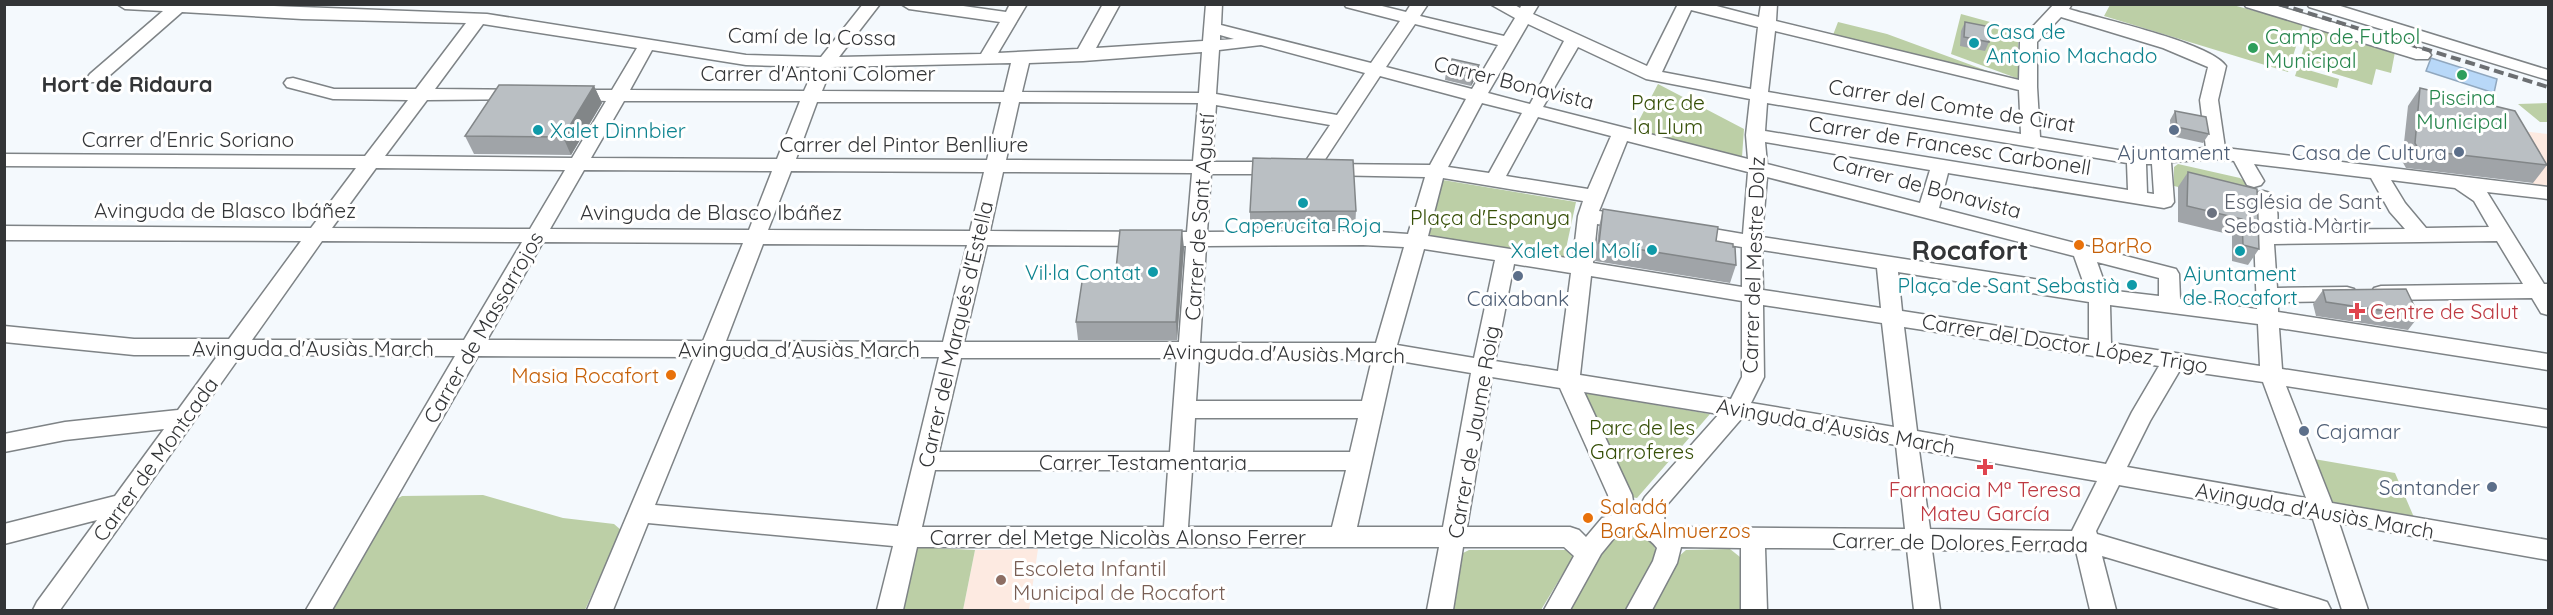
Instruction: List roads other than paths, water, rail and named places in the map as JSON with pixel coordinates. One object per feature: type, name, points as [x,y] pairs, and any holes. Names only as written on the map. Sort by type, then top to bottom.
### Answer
[{"type":"street","name":"Camí de la Cossa","points":[[125,4],[298,14],[478,19],[746,60],[826,62],[1083,56],[1212,37]]},
{"type":"street","points":[[600,610],[708,349],[715,342],[811,95],[826,62],[872,4]]},
{"type":"street","points":[[909,4],[1015,11],[986,58]]},
{"type":"street","points":[[1083,56],[1112,4]]},
{"type":"street","name":"Carrer de Sant Agustí","points":[[1175,538],[1214,4]]},
{"type":"street","points":[[1352,4],[1416,12],[1508,42]]},
{"type":"street","name":"Carrer del Comte de Cirat","points":[[1498,4],[1527,10],[1574,39],[1652,75],[1760,96],[2136,159],[2216,153],[2548,193]]},
{"type":"street","points":[[1652,75],[1686,4],[2028,87]]},
{"type":"street","name":"Carrer del Mestre Dolz","points":[[1639,610],[1665,563],[1669,548],[1658,532],[1653,504],[1737,409],[1753,377],[1752,242],[1758,166],[1755,135],[1769,4]]},
{"type":"street","points":[[2252,4],[2422,55]]},
{"type":"street","points":[[2315,4],[2548,75]]},
{"type":"street","points":[[96,78],[178,7]]},
{"type":"street","points":[[2031,142],[2028,87],[2029,41],[2061,8],[2214,61],[2217,66],[2209,100],[2216,153]]},
{"type":"street","points":[[1342,538],[1385,351],[1436,171],[1527,10]]},
{"type":"street","points":[[1310,168],[1416,12]]},
{"type":"street","name":"Carrer de Montcada","points":[[46,610],[315,234],[478,19]]},
{"type":"street","name":"Carrer Bonavista","points":[[1212,37],[1258,41],[1477,96],[1536,106],[1622,132],[1758,166]]},
{"type":"street","points":[[1495,179],[1574,39]]},
{"type":"street","name":"Carrer de Massarrojos","points":[[319,610],[647,45]]},
{"type":"street","name":"Carrer del Marqués d'Estella","points":[[890,610],[927,461],[993,167],[1021,58]]},
{"type":"street","points":[[293,83],[333,94],[536,95]]},
{"type":"street","name":"Carrer d'Antoni Colomer","points":[[559,95],[1207,98],[1342,121]]},
{"type":"street","points":[[1557,610],[1599,538],[1612,524],[1624,522],[1620,495],[1568,381],[1588,216],[1594,196],[1622,132]]},
{"type":"street","name":"Carrer de Francesc Carbonell","points":[[1755,135],[2164,202],[2161,158]]},
{"type":"street","points":[[2241,156],[2269,208],[2270,216],[2264,237],[2271,375],[2323,512],[2355,610]]},
{"type":"street","points":[[2136,159],[2138,198]]},
{"type":"street","name":"Carrer d'Enric Soriano","points":[[4,160],[371,162]]},
{"type":"street","name":"Carrer del Pintor Benlliure","points":[[371,162],[1203,167],[1436,171]]},
{"type":"street","name":"Carrer de Bonavista","points":[[1758,166],[2084,253]]},
{"type":"street","points":[[1928,211],[1940,166]]},
{"type":"street","points":[[1436,171],[1594,196]]},
{"type":"street","points":[[2377,172],[2397,207],[2421,235]]},
{"type":"street","points":[[2462,184],[2481,198],[2543,291],[2548,308]]},
{"type":"street","points":[[1588,216],[1647,225]]},
{"type":"street","points":[[1670,229],[2098,296],[2268,318],[2548,362]]},
{"type":"street","name":"Avinguda de Blasco Ibáñez","points":[[4,233],[1363,238],[1418,241]]},
{"type":"street","points":[[2264,237],[2503,234]]},
{"type":"street","points":[[1418,241],[1581,267]]},
{"type":"street","points":[[2084,253],[2098,296],[2100,348]]},
{"type":"street","points":[[2084,253],[2169,274],[2169,304]]},
{"type":"street","name":"Carrer de Jaume Roig","points":[[1440,610],[1506,255]]},
{"type":"street","points":[[1887,263],[1927,610]]},
{"type":"street","name":"Carrer del Doctor López Trigo","points":[[1581,267],[1753,296],[2548,418]]},
{"type":"street","points":[[2268,295],[2543,291]]},
{"type":"street","name":"Avinguda d'Ausiàs March","points":[[4,334],[134,347],[1385,351],[1737,409],[2548,550]]},
{"type":"street","points":[[2103,610],[2084,531],[2140,418],[2175,359]]},
{"type":"street","points":[[1184,410],[1372,409]]},
{"type":"street","points":[[4,443],[64,430],[184,418]]},
{"type":"street","name":"Carrer Testamentaria","points":[[927,461],[1180,463],[1360,461]]},
{"type":"street","points":[[4,534],[122,504]]},
{"type":"street","name":"Carrer del Metge Nicolàs Alonso Ferrer","points":[[641,513],[908,537],[1570,537],[1589,555]]},
{"type":"street","name":"Carrer de Dolores Ferrada","points":[[1624,522],[1658,532],[1752,538],[2086,541],[2318,610]]},
{"type":"street","points":[[1752,538],[1755,610]]},
{"type":"water","name":"Piscina Municipal","points":[[2431,58],[2497,79],[2494,93],[2426,71]]},
{"type":"railway","points":[[2279,4],[2548,87]]},
{"type":"place","name":"Casa de Antonio Machado","points":[[1974,43]]},
{"type":"place","name":"Camp de Futbol Municipal","points":[[2253,48]]},
{"type":"place","name":"Piscina Municipal","points":[[2462,75]]},
{"type":"place","name":"Xalet Dinnbier","points":[[538,130]]},
{"type":"place","name":"Ajuntament","points":[[2174,130]]},
{"type":"place","name":"Casa de Cultura","points":[[2459,152]]},
{"type":"place","name":"Caperucita Roja","points":[[1303,203]]},
{"type":"place","name":"Església de Sant Sebastià Màrtir","points":[[2212,213]]},
{"type":"place","name":"BarRo","points":[[2079,245]]},
{"type":"place","name":"Xalet del Molí","points":[[1652,250]]},
{"type":"place","name":"Ajuntament de Rocafort","points":[[2240,251]]},
{"type":"place","name":"Vil·la Contat","points":[[1153,272]]},
{"type":"place","name":"Caixabank","points":[[1518,276]]},
{"type":"place","name":"Plaça de Sant Sebastià","points":[[2132,285]]},
{"type":"place","name":"Centre de Salut","points":[[2357,311]]},
{"type":"place","name":"Masia Rocafort","points":[[671,375]]},
{"type":"place","name":"Cajamar","points":[[2304,431]]},
{"type":"place","name":"Farmacia Mª Teresa Mateu García","points":[[1985,467]]},
{"type":"place","name":"Santander","points":[[2492,487]]},
{"type":"place","name":"Saladá Bar&Almuerzos","points":[[1588,518]]},
{"type":"place","name":"Escoleta Infantil Municipal de Rocafort","points":[[1001,580]]},
{"type":"district","name":"Hort de Ridaura","points":[[127,84]]},
{"type":"district","name":"Rocafort","points":[[1970,250]]},
{"type":"park label","name":"Parc de la Llum","points":[[1668,114]]},
{"type":"park label","name":"Plaça d'Espanya","points":[[1490,217]]},
{"type":"park label","name":"Parc de les Garroferes","points":[[1642,439]]}]
